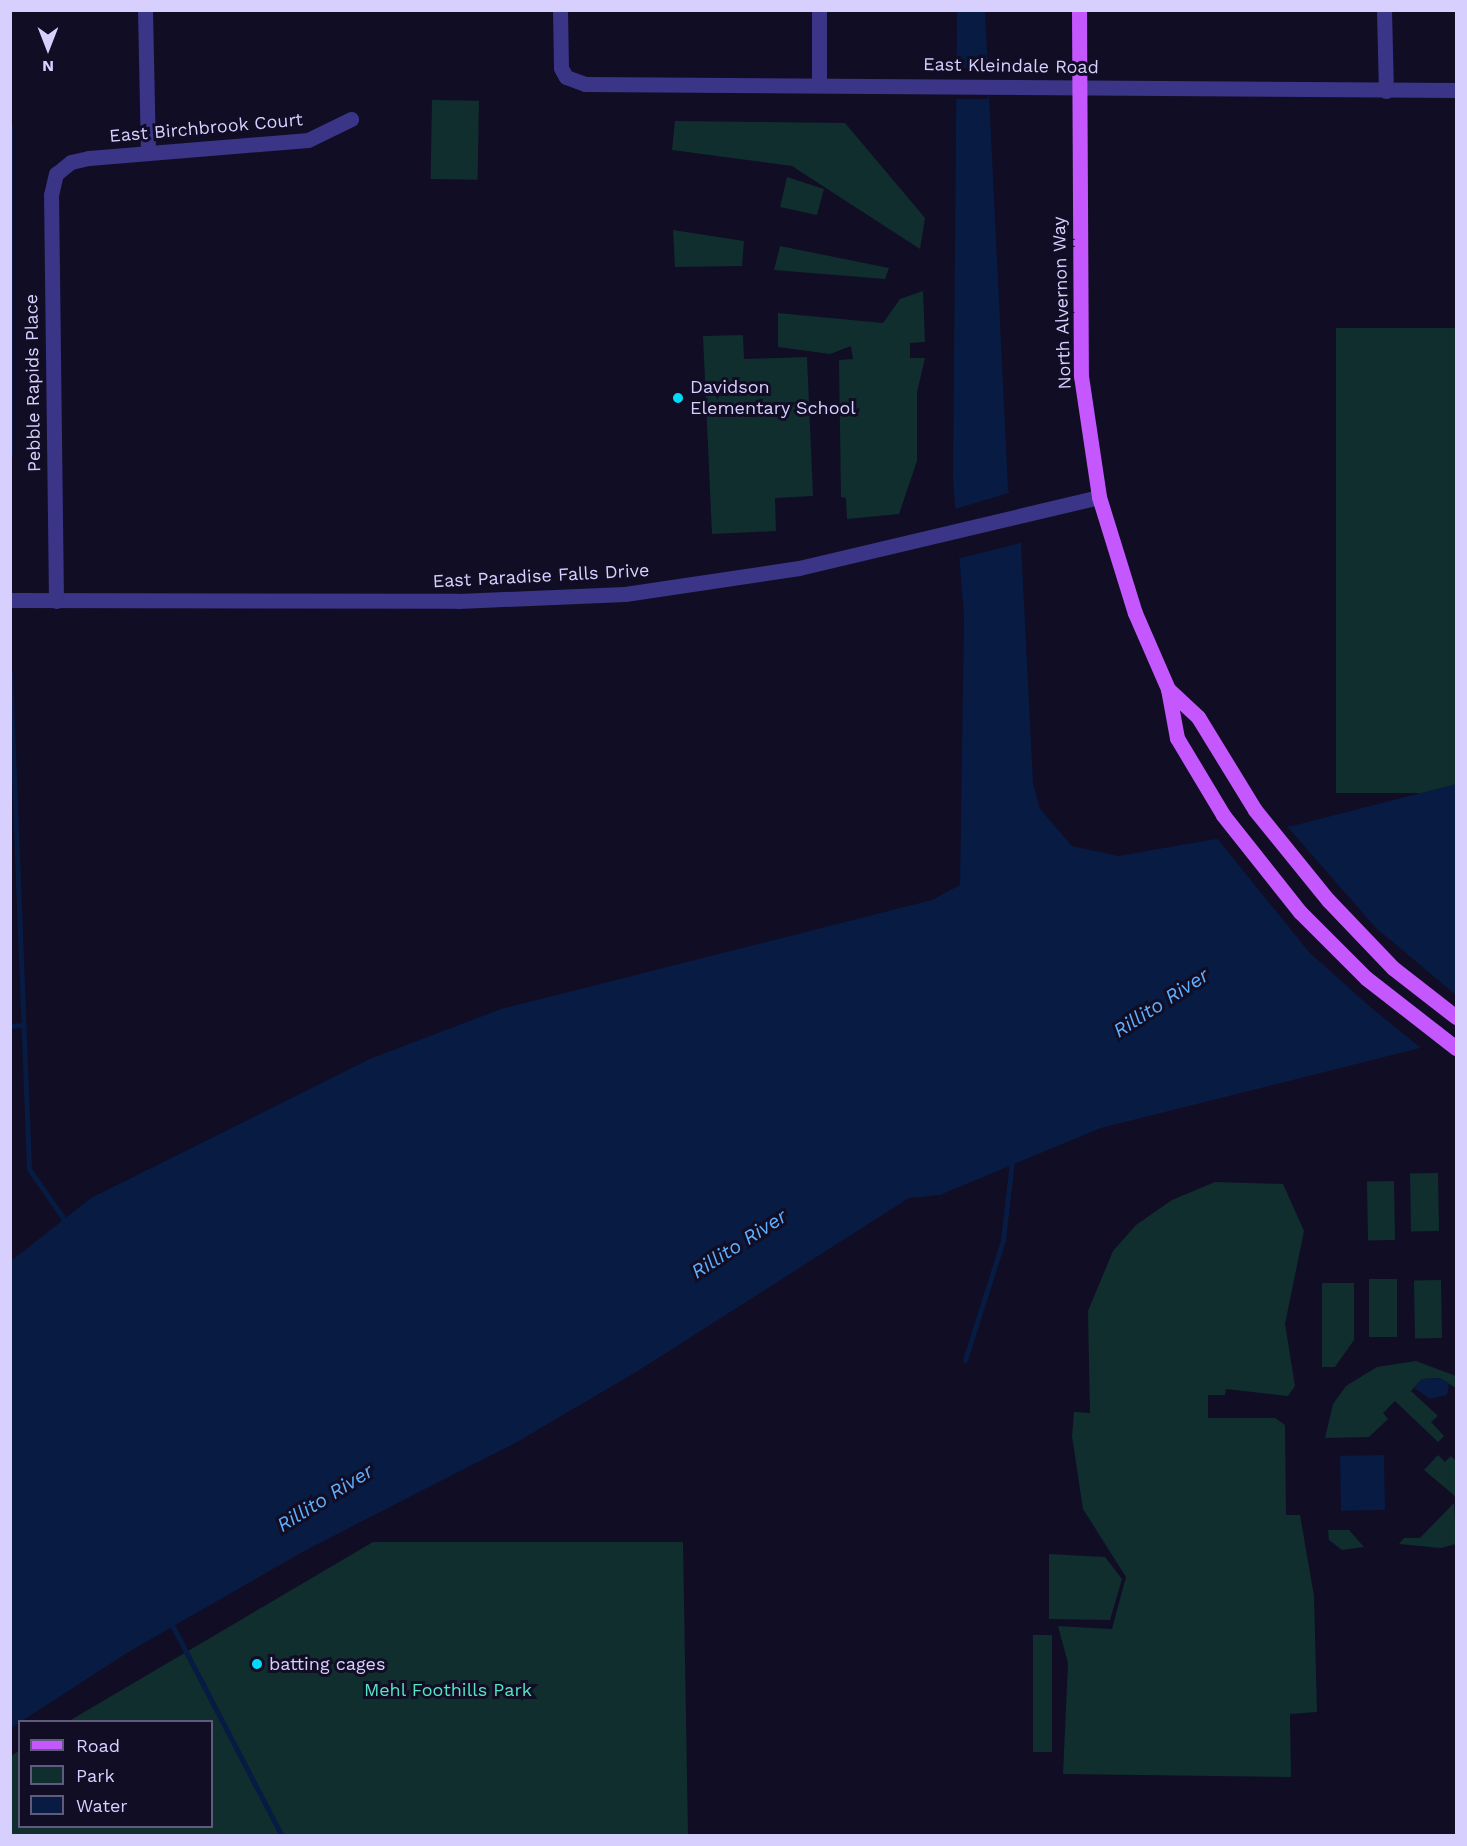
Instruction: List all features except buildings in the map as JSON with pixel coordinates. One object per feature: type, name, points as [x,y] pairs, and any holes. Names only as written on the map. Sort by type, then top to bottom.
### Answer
[{"type":"main road","name":"North Alvernon Way","points":[[1080,10],[1078,86],[1081,376],[1099,497],[1135,613],[1168,690],[1177,738],[1223,816],[1332,946],[1456,1048]]},
{"type":"main road","name":"North Alvernon Way","points":[[1168,690],[1198,717],[1255,810],[1362,936],[1456,1017]]},
{"type":"street","points":[[146,10],[148,153]]},
{"type":"street","name":"East Kleindale Road","points":[[560,10],[560,58],[566,77],[585,84],[988,84],[1386,91],[1456,90]]},
{"type":"street","points":[[819,10],[819,85]]},
{"type":"street","points":[[1384,10],[1386,91]]},
{"type":"street","name":"East Birchbrook Court","points":[[62,167],[81,159],[294,142],[325,135],[351,119]]},
{"type":"street","name":"Pebble Rapids Place","points":[[56,601],[51,195],[62,167]]},
{"type":"street","name":"East Paradise Falls Drive","points":[[10,600],[596,596],[799,568],[937,538],[1099,497]]},
{"type":"green space","points":[[432,100],[479,101],[478,180],[431,179]]},
{"type":"green space","points":[[675,121],[845,123],[925,218],[920,249],[792,166],[672,150]]},
{"type":"green space","points":[[787,177],[824,189],[817,215],[780,207]]},
{"type":"green space","points":[[673,230],[744,241],[742,266],[675,267]]},
{"type":"green space","points":[[780,246],[889,268],[885,279],[774,270]]},
{"type":"green space","points":[[923,291],[925,342],[910,343],[910,358],[925,358],[917,392],[917,461],[899,514],[847,519],[846,498],[841,497],[839,360],[853,359],[851,346],[830,354],[778,347],[778,313],[883,323],[900,299]]},
{"type":"green space","points":[[1336,328],[1456,328],[1456,793],[1336,793]]},
{"type":"green space","points":[[743,335],[744,359],[807,357],[813,496],[775,498],[776,531],[712,534],[703,336]]},
{"type":"green space","points":[[1410,1173],[1438,1173],[1439,1231],[1411,1231]]},
{"type":"green space","points":[[1367,1181],[1394,1181],[1395,1240],[1368,1240]]},
{"type":"green space","points":[[1215,1182],[1283,1184],[1304,1231],[1285,1324],[1295,1386],[1288,1396],[1226,1389],[1225,1395],[1208,1395],[1208,1418],[1275,1418],[1285,1425],[1286,1515],[1300,1515],[1314,1596],[1317,1712],[1290,1714],[1291,1777],[1063,1774],[1068,1663],[1058,1626],[1112,1629],[1126,1577],[1083,1509],[1072,1436],[1074,1412],[1090,1413],[1088,1311],[1113,1251],[1136,1225],[1172,1200]]},
{"type":"green space","points":[[1369,1279],[1397,1279],[1397,1337],[1369,1337]]},
{"type":"green space","points":[[1414,1280],[1441,1280],[1442,1338],[1415,1338]]},
{"type":"green space","points":[[1322,1283],[1354,1283],[1354,1340],[1335,1367],[1322,1367]]},
{"type":"green space","points":[[1416,1361],[1456,1376],[1456,1388],[1439,1378],[1422,1379],[1411,1391],[1438,1416],[1431,1422],[1444,1436],[1438,1442],[1395,1401],[1383,1413],[1388,1419],[1369,1437],[1325,1438],[1333,1404],[1346,1386],[1377,1367]]},
{"type":"green space","points":[[1438,1455],[1445,1462],[1451,1456],[1456,1461],[1456,1497],[1424,1470]]},
{"type":"green space","points":[[1454,1503],[1456,1544],[1441,1548],[1399,1544],[1404,1538],[1420,1538]]},
{"type":"green space","points":[[1328,1530],[1349,1530],[1364,1547],[1342,1550],[1329,1540]]},
{"type":"green space","name":"Mehl Foothills Park","points":[[373,1542],[683,1542],[688,1835],[11,1835],[11,1756],[18,1752],[18,1828],[213,1828],[213,1720],[71,1720]]},
{"type":"green space","points":[[1049,1554],[1105,1557],[1122,1579],[1110,1620],[1049,1619]]},
{"type":"green space","points":[[1033,1635],[1052,1635],[1052,1752],[1033,1752]]},
{"type":"water","name":"Rillito River","points":[[957,11],[985,11],[1008,488],[1021,543],[1033,783],[1040,809],[1072,846],[1118,856],[1296,825],[1456,784],[1456,1039],[1101,1128],[940,1195],[909,1198],[636,1372],[517,1442],[306,1550],[130,1651],[23,1720],[18,1720],[18,1723],[11,1728],[11,1261],[91,1198],[372,1058],[501,1009],[932,900],[960,885],[964,616],[953,480]]},
{"type":"water","points":[[1439,1378],[1449,1383],[1447,1395],[1430,1399],[1414,1388],[1422,1379]]},
{"type":"water","points":[[1384,1455],[1385,1510],[1341,1511],[1340,1456]]},
{"type":"pier","points":[[956,68],[988,68],[988,99],[956,99]]},
{"type":"pier","points":[[1012,492],[1024,542],[957,559],[952,510]]},
{"type":"pier","points":[[1285,824],[1376,928],[1456,995],[1456,1042],[1426,1052],[1369,1006],[1309,952],[1216,837]]},
{"type":"waterway","points":[[10,126],[10,455]]},
{"type":"waterway","points":[[10,673],[29,1169],[68,1225]]},
{"type":"waterway","points":[[10,1026],[23,1025]]},
{"type":"waterway","points":[[965,1360],[1003,1240],[1012,1161]]},
{"type":"waterway","points":[[170,1621],[282,1836]]},
{"type":"place","name":"Davidson Elementary School","points":[[678,398]]},
{"type":"place","name":"batting cages","points":[[257,1664]]}]
